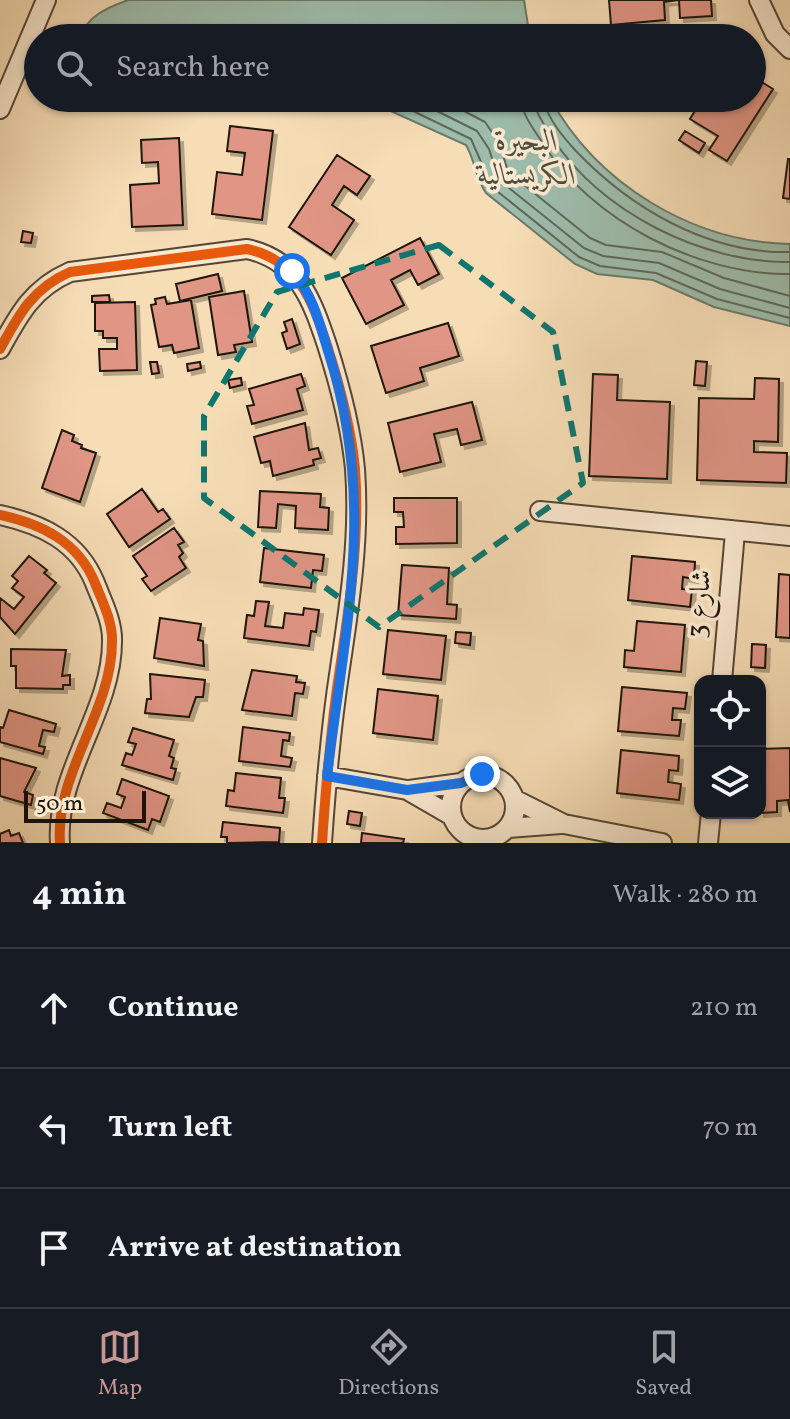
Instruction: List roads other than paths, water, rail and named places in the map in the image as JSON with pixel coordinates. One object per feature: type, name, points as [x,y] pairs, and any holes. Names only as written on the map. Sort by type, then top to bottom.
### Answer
[{"type":"street","points":[[36,24],[46,0]]},
{"type":"street","points":[[759,0],[775,34],[790,49]]},
{"type":"street","points":[[0,109],[24,52]]},
{"type":"street","points":[[0,349],[29,298],[48,282],[70,272],[247,249],[272,257],[300,280],[320,324],[344,398],[355,479],[354,584],[327,776],[322,843]]},
{"type":"street","points":[[540,511],[790,536]]},
{"type":"street","points":[[0,515],[40,526],[58,536],[76,552],[91,572],[110,627],[110,665],[70,784],[61,819],[60,843]]},
{"type":"street","name":"شارع 3","points":[[723,675],[735,532]]},
{"type":"street","points":[[327,776],[407,790],[461,783],[482,774],[493,776],[503,781],[514,799],[515,809],[500,836]]},
{"type":"street","points":[[452,816],[454,792],[461,783]]},
{"type":"street","points":[[407,790],[452,816],[464,838],[486,839],[564,824]]},
{"type":"street","points":[[514,799],[564,824],[634,842],[662,843]]},
{"type":"street","points":[[708,843],[710,819]]},
{"type":"water","points":[[128,0],[524,0],[528,24],[88,24],[112,6]]},
{"type":"water","name":"البحيرة الكريستالية","points":[[393,112],[559,112],[594,157],[651,202],[683,220],[718,232],[753,241],[790,244],[790,326],[714,307],[653,280],[597,274],[575,264],[486,193],[466,145]]}]
